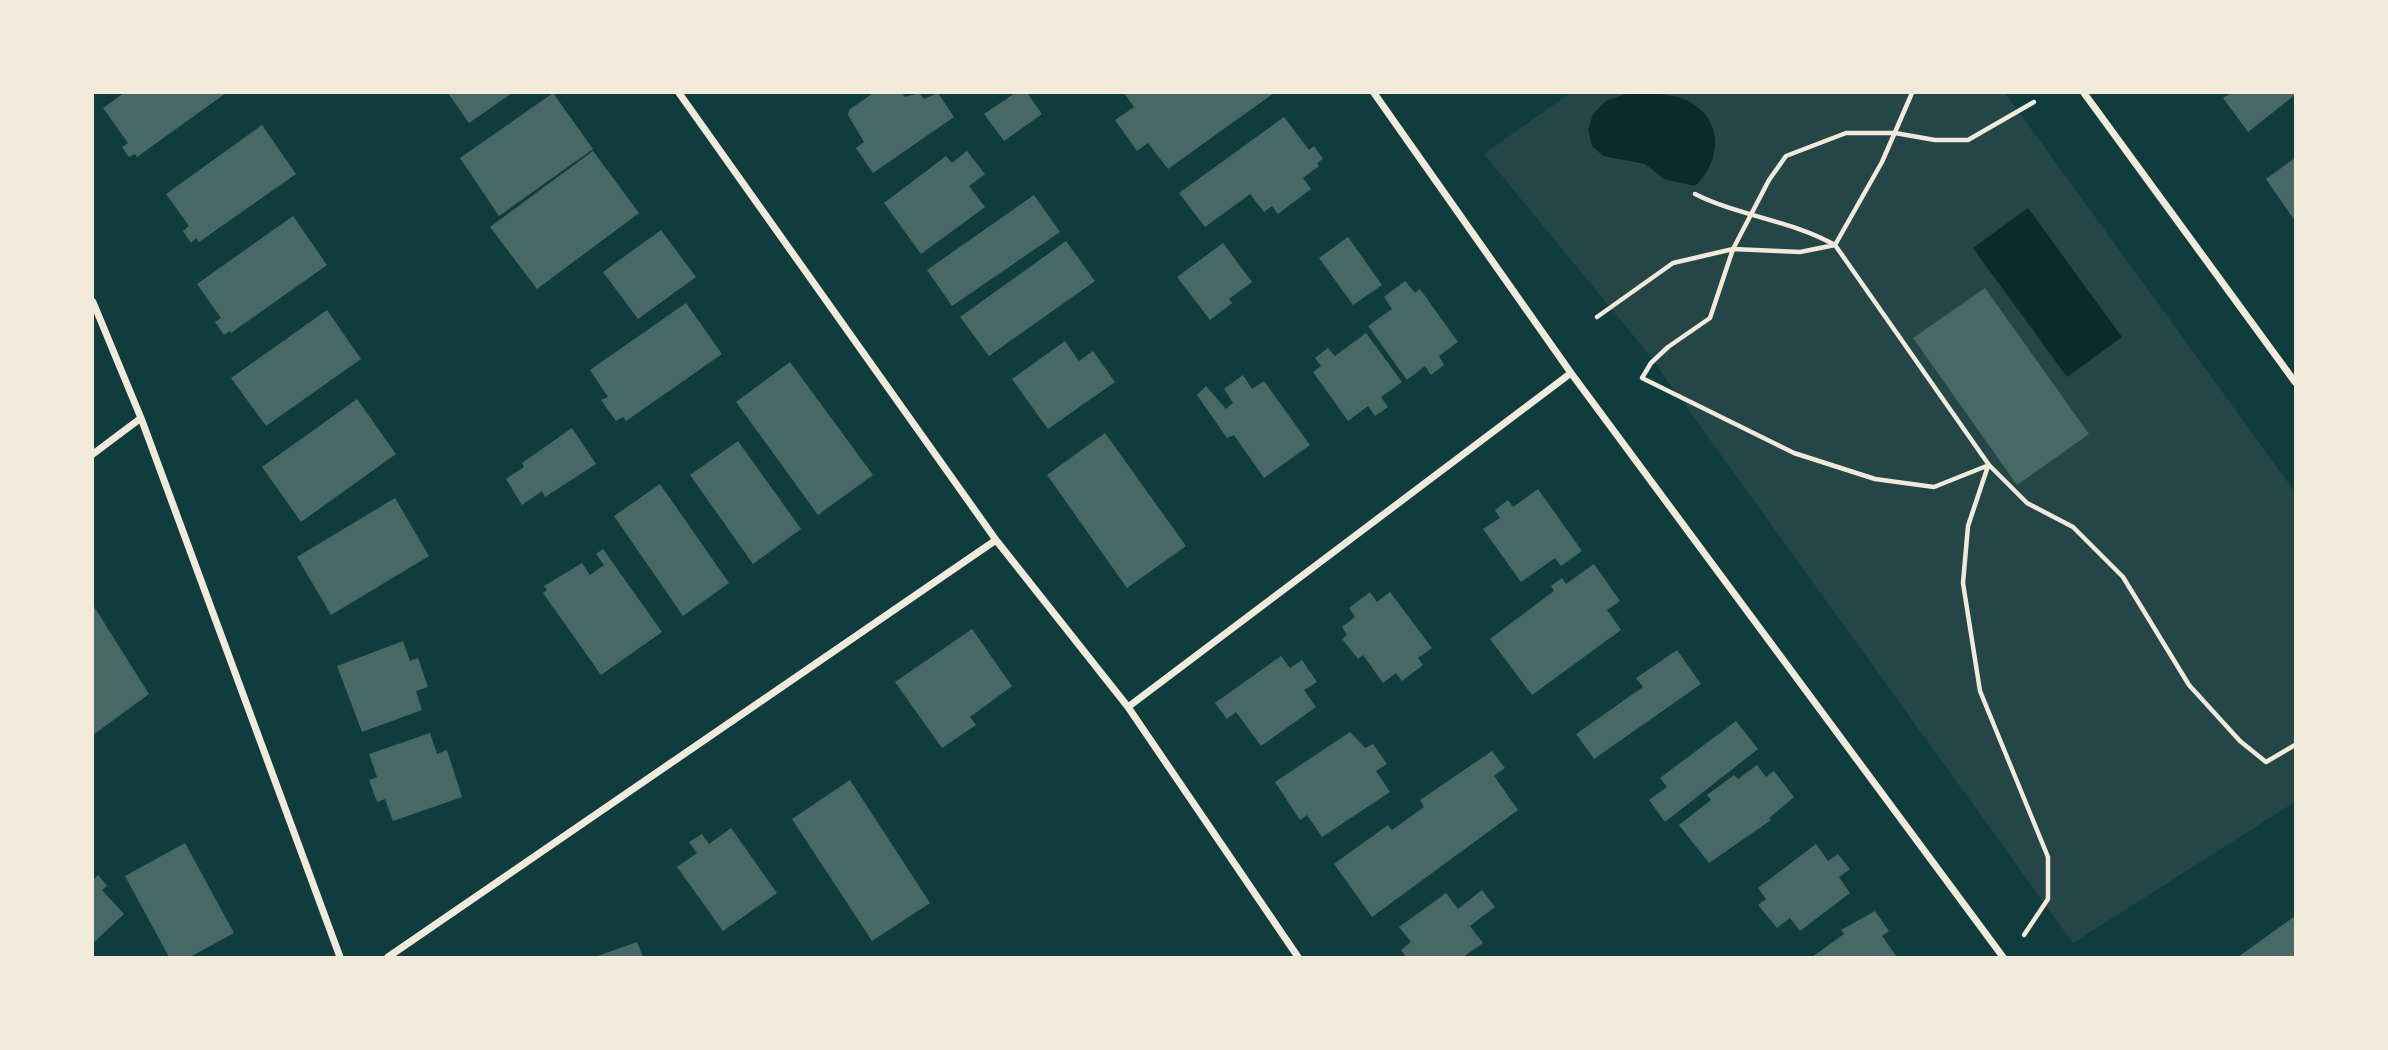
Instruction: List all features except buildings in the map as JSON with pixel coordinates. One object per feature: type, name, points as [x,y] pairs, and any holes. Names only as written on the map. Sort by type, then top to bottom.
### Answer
[{"type":"street","points":[[679,93],[996,540],[1128,708],[1298,957]]},
{"type":"street","points":[[1374,93],[1571,373],[2003,957]]},
{"type":"street","points":[[2084,93],[2295,382]]},
{"type":"street","points":[[93,302],[141,418],[340,957]]},
{"type":"street","points":[[1128,708],[1571,373]]},
{"type":"street","points":[[93,454],[141,418]]},
{"type":"street","points":[[388,957],[996,540]]},
{"type":"path","points":[[1597,317],[1672,263],[1733,249],[1800,252],[1835,245],[1860,205],[1912,93]]},
{"type":"path","points":[[1989,465],[1934,487],[1875,479],[1794,453],[1642,378],[1651,363],[1668,347],[1710,317],[1733,249],[1786,156],[1846,132],[1895,133],[1935,140],[1968,140],[2034,103]]},
{"type":"path","points":[[1695,194],[1724,209],[1816,234],[1835,245],[1989,465],[2027,503],[2073,527],[2123,577],[2189,685],[2240,741],[2266,762],[2295,745]]},
{"type":"path","points":[[1989,465],[1968,526],[1963,583],[1980,691],[2048,856],[2048,898],[2021,938]]},
{"type":"shaded area","points":[[1570,93],[2005,93],[2295,492],[2295,802],[2073,943],[1646,351],[1484,154]]},
{"type":"shaded area","points":[[1628,93],[1663,94],[1681,98],[1689,101],[1705,115],[1711,124],[1715,146],[1709,168],[1695,186],[1664,179],[1645,164],[1603,156],[1592,146],[1588,130],[1593,114],[1606,101]]},
{"type":"shaded area","points":[[2028,208],[2122,337],[2067,377],[1973,248]]}]
